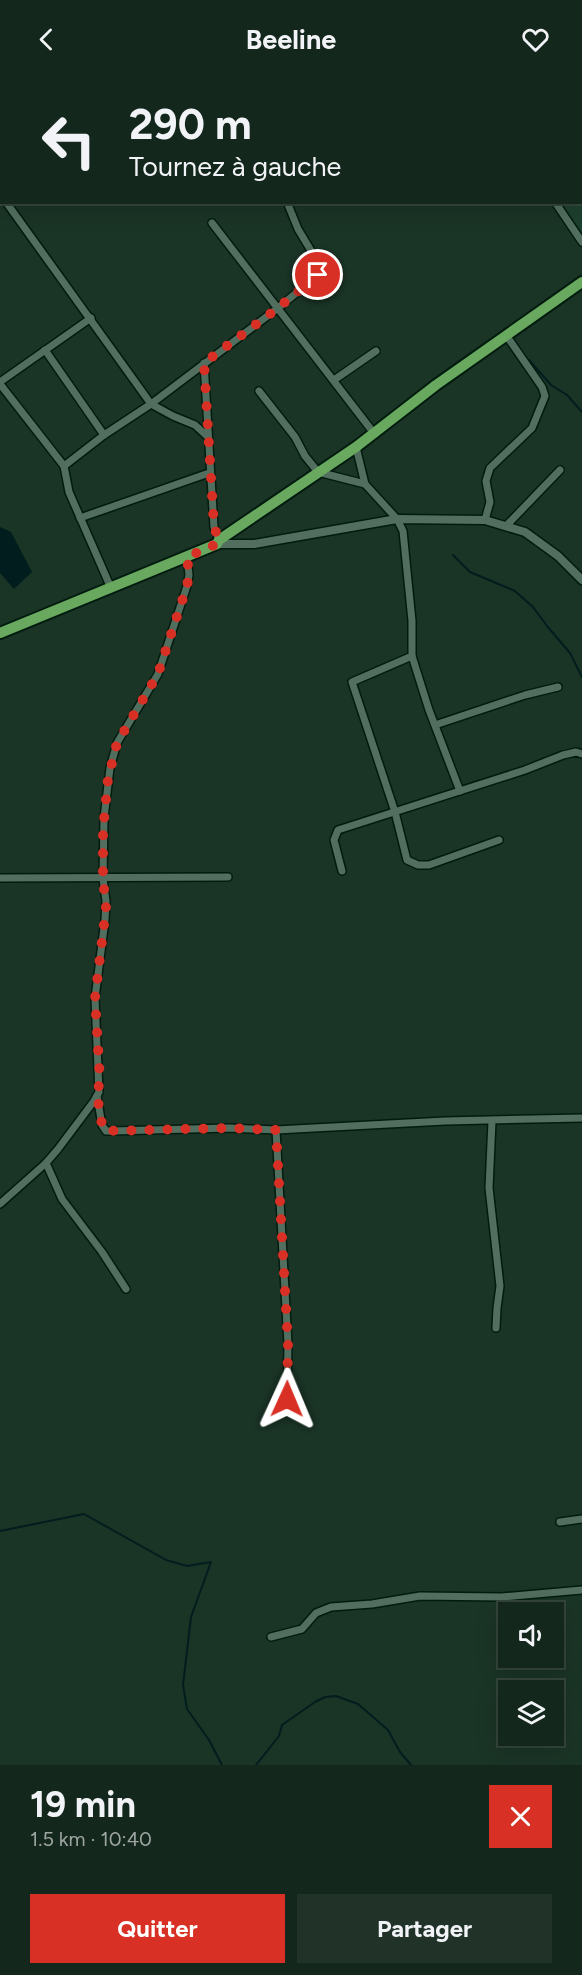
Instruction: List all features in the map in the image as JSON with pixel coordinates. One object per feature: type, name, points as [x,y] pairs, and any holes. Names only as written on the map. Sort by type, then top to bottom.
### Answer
[{"type":"main road","points":[[0,633],[187,557],[218,542],[356,447],[373,432],[582,282]]},
{"type":"street","points":[[7,204],[152,404],[195,425],[208,437]]},
{"type":"street","points":[[64,466],[104,435],[152,404],[318,275],[319,264],[298,229],[288,204]]},
{"type":"street","points":[[556,204],[582,242]]},
{"type":"street","points":[[212,223],[373,432]]},
{"type":"street","points":[[91,318],[0,383],[64,466],[67,488],[111,588]]},
{"type":"street","points":[[485,520],[490,502],[487,474],[490,468],[532,428],[545,396],[542,387],[506,335]]},
{"type":"street","points":[[45,350],[104,435]]},
{"type":"street","points":[[334,380],[376,351]]},
{"type":"street","points":[[204,363],[209,473],[214,527],[218,542],[254,544],[397,519],[485,520],[525,532],[543,543],[582,580]]},
{"type":"street","points":[[259,391],[296,437],[305,456],[318,472],[365,484]]},
{"type":"street","points":[[356,447],[365,484],[397,519],[403,531],[412,621],[412,656],[460,791]]},
{"type":"street","points":[[507,525],[560,470]]},
{"type":"street","points":[[80,518],[209,473]]},
{"type":"street","points":[[187,557],[189,575],[187,586],[158,674],[113,752],[104,818],[105,920],[95,998],[100,1080],[97,1095],[102,1125],[106,1131],[230,1128],[276,1130],[445,1121],[582,1118]]},
{"type":"street","points":[[412,656],[352,682],[395,812],[407,860],[418,865],[429,865],[499,840]]},
{"type":"street","points":[[435,725],[525,695],[558,687]]},
{"type":"street","points":[[342,871],[334,840],[335,833],[353,824],[525,770],[564,755],[576,752],[582,754]]},
{"type":"street","points":[[0,878],[228,877]]},
{"type":"street","points":[[0,1204],[46,1163],[97,1095]]},
{"type":"street","points":[[492,1121],[489,1176],[500,1286],[496,1308],[496,1328]]},
{"type":"street","points":[[276,1130],[288,1344],[287,1399]]},
{"type":"street","points":[[46,1163],[62,1199],[102,1252],[126,1289]]},
{"type":"street","points":[[560,1522],[582,1519]]},
{"type":"street","points":[[271,1637],[305,1628],[316,1613],[331,1607],[372,1604],[420,1596],[501,1597],[582,1590]]},
{"type":"shaded area","points":[[561,204],[582,204],[582,233]]},
{"type":"water","points":[[0,527],[11,532],[32,572],[14,589],[0,573]]},
{"type":"waterway","points":[[529,360],[551,385],[567,395],[582,412]]},
{"type":"waterway","points":[[453,555],[470,572],[515,591],[533,607],[570,653],[582,677]]},
{"type":"waterway","points":[[0,1531],[84,1514],[166,1560],[187,1566],[211,1562],[191,1617],[183,1685],[187,1709],[209,1740],[222,1765]]},
{"type":"waterway","points":[[256,1765],[279,1736],[282,1725],[315,1702],[325,1697],[336,1696],[358,1704],[388,1730],[400,1752],[411,1765]]},
{"type":"route","points":[[287,1399],[288,1344],[276,1130],[230,1128],[106,1131],[102,1125],[97,1095],[100,1080],[95,1028],[95,998],[106,908],[103,879],[104,818],[113,752],[158,674],[187,586],[189,575],[187,557],[217,544],[219,540],[214,527],[209,473],[204,363],[318,275]]}]
